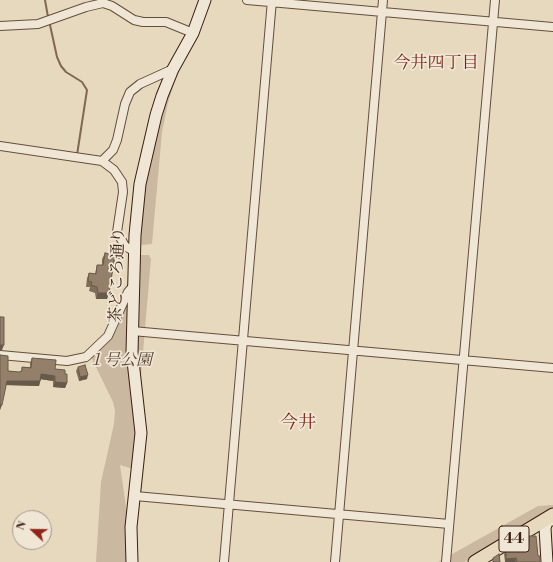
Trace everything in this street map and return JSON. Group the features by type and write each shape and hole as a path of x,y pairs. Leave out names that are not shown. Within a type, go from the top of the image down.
{"main road":[{"name":"44","path":"475,562 551,518"}],"street":[{"name":"茶どころ通り","path":"132,562 131,526 141,428 132,363 133,286 136,226 142,172 156,115 173,69 193,33 205,0"},
{"path":"248,0 553,27"},
{"path":"335,562 383,0"},
{"path":"446,562 495,0"},
{"path":"224,562 272,1"},
{"path":"0,26 38,24 86,6 103,3 112,6 134,20 143,22 166,22 193,33"},
{"path":"102,161 113,150 117,140 125,104 130,92 140,84 173,69"},
{"path":"0,146 102,161 114,170 122,182 123,192 117,232 125,246 135,252"},
{"path":"0,355 67,361 86,357 108,336 128,292 133,286"},
{"path":"132,331 242,342 553,368"},
{"path":"135,496 449,524"},
{"path":"547,562 545,528 551,518"}],"green space":[{"path":"174,76 175,80 168,103 162,132 152,244 140,245 137,237 156,121"},
{"name":"１号公園","path":"140,255 149,255 151,259 133,469 120,465 127,513 129,512 127,562 96,562 101,482 114,424 115,411 113,402 92,359 93,355 117,329 135,280 137,257"},
{"path":"553,505 553,509 464,562 438,562 538,506"}],"building":[{"path":"112,247 123,249 121,255 111,254"},
{"path":"105,253 115,255 109,293 98,293 97,287 91,285 92,282 88,281 89,273 96,274 97,265 103,265"},
{"path":"0,317 4,317 4,345 0,345"},
{"path":"0,355 8,356 8,371 19,372 22,371 22,367 31,368 32,358 56,360 55,369 65,370 65,374 67,374 67,383 55,382 55,376 41,374 40,381 7,381 2,405 0,405"},
{"path":"85,365 88,375 80,377 78,367"},
{"path":"529,536 536,536 540,562 517,562 516,558 506,559 506,550 516,548 517,543 529,542"},
{"path":"499,554 500,562 493,562 493,558"}],"waterway":[{"path":"45,0 48,17"},
{"path":"50,25 57,57 61,66 66,72 82,82 87,90 77,155"}],"district":[{"name":"今井四丁目","path":"436,64"},
{"name":"今井","path":"298,424"}]}
